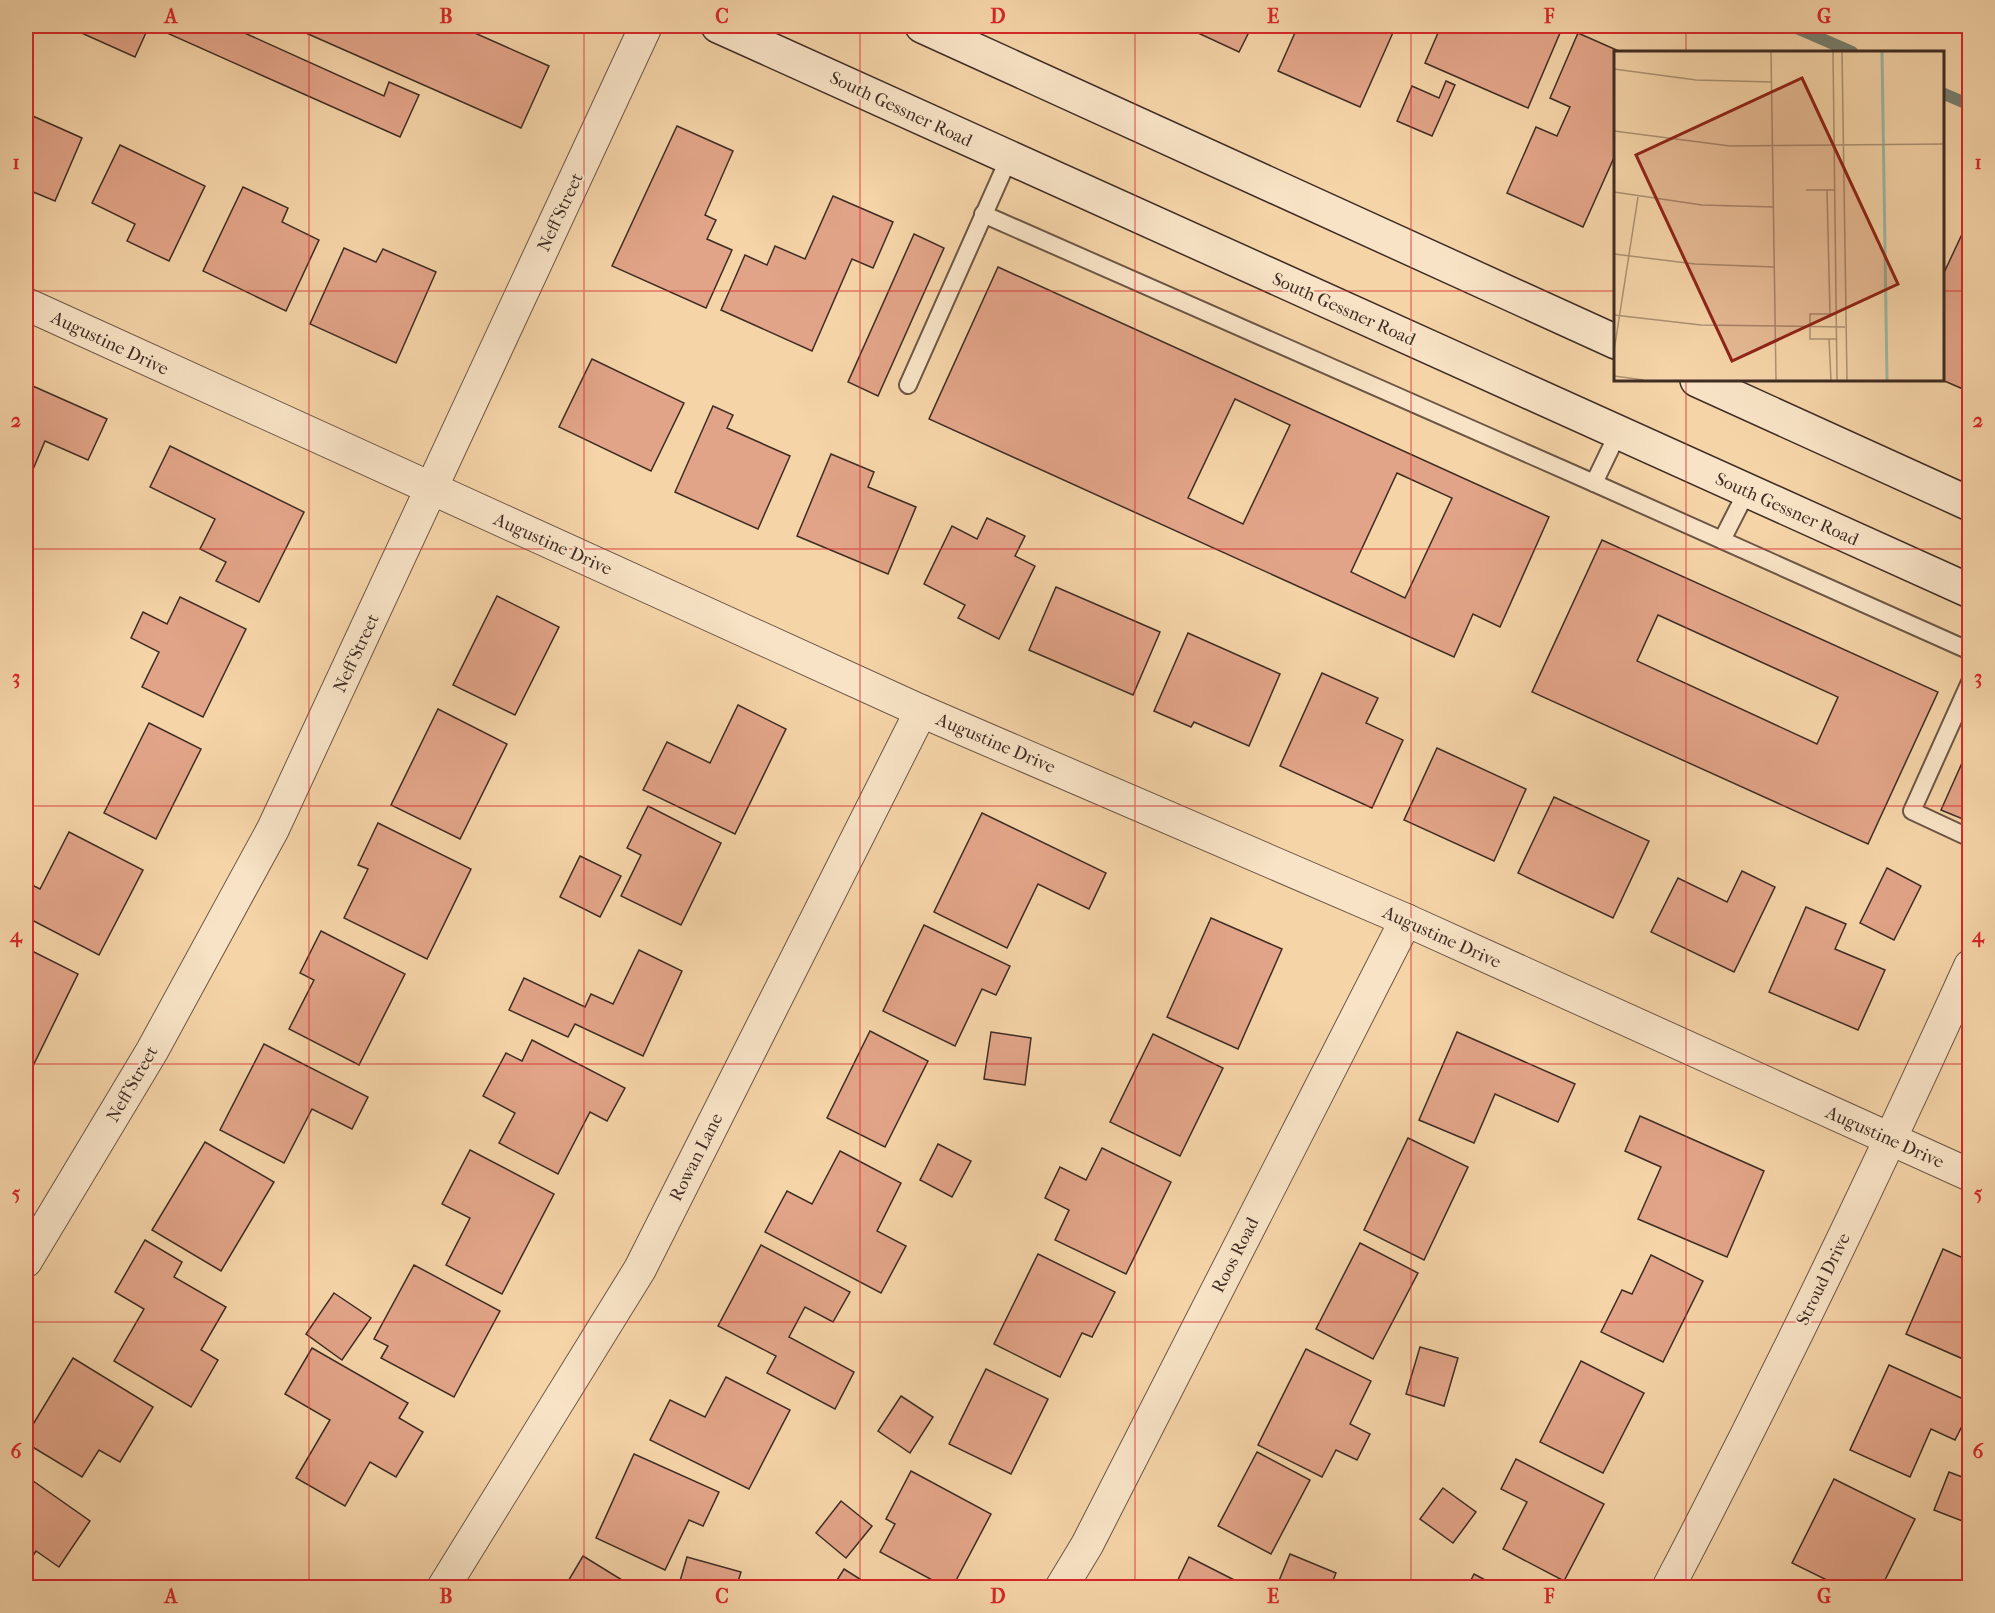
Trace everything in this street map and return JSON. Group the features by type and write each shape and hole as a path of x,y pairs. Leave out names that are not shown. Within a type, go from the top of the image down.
{"main road":[{"name":"South Gessner Road","path":"718,26 1970,591"},
{"path":"922,26 1614,341"},
{"path":"1699,381 1970,504"}],"street":[{"name":"Neff Street","path":"26,1261 152,1051 273,829 433,490 646,26"},
{"name":"Augustine Drive","path":"26,304 921,711 1406,920 1970,1175"},
{"name":"Rowan Lane","path":"443,1587 640,1269 921,711"},
{"name":"Roos Road","path":"1061,1587 1087,1545 1406,920"},
{"name":"Stroud Drive","path":"1668,1587 1747,1436 1891,1140 1970,966"}],"lane":[{"path":"908,385 1009,158"},
{"path":"983,214 1970,651"},
{"path":"1594,483 1619,431"},
{"path":"1722,540 1747,491"},
{"path":"1970,682 1912,811 1970,838"}],"building":[{"path":"66,26 149,26 135,57"},
{"path":"160,26 229,26 384,96 389,82 419,95 400,137 158,29"},
{"path":"290,26 459,26 549,66 521,128"},
{"path":"1183,26 1252,26 1239,52"},
{"path":"1298,26 1390,26 1395,28 1360,107 1278,71"},
{"path":"1441,26 1563,26 1528,108 1425,63"},
{"path":"1578,33 1619,51 1614,51 1614,157 1583,227 1507,193 1536,127 1557,136 1570,107 1550,98"},
{"path":"1446,81 1455,85 1432,136 1397,121 1412,86 1439,98"},
{"path":"26,113 82,138 55,201 26,189"},
{"path":"677,126 733,151 705,215 716,220 707,239 732,250 706,308 612,266"},
{"path":"120,145 205,186 169,261 127,241 135,224 92,203"},
{"path":"243,187 288,208 282,222 319,240 286,311 203,271"},
{"path":"833,196 893,222 873,268 852,259 812,351 721,310 745,255 767,265 775,246 805,259"},
{"path":"1970,217 1970,392 1944,381 1944,273"},
{"path":"914,234 944,248 878,396 848,382"},
{"path":"344,248 376,262 383,249 436,272 396,363 310,324"},
{"path":"998,267 1549,517 1500,627 1473,614 1454,657 929,419","holes":["1235,399 1290,425 1243,524 1188,498","1397,473 1452,498 1405,598 1351,572"]},
{"path":"592,359 684,403 651,471 559,427"},
{"path":"26,383 107,419 88,460 45,441 26,486"},
{"path":"713,406 733,415 727,428 790,456 758,529 675,492"},
{"path":"170,446 304,512 259,602 216,581 226,562 200,549 215,519 150,487"},
{"path":"831,454 874,472 868,487 916,507 888,574 797,536"},
{"path":"987,518 1025,536 1015,556 1035,566 999,639 958,618 965,605 924,584 952,526 977,539"},
{"path":"1602,540 1938,692 1868,844 1532,692","holes":["1658,615 1838,697 1817,744 1637,661"]},
{"path":"1056,587 1160,632 1133,695 1029,650"},
{"path":"497,596 559,627 515,715 453,685"},
{"path":"180,597 246,629 203,717 142,687 159,652 131,638 143,612 167,624"},
{"path":"1188,633 1280,674 1249,746 1194,722 1191,727 1154,711"},
{"path":"1322,673 1378,698 1366,723 1403,740 1372,808 1280,766"},
{"path":"738,705 786,729 735,834 643,790 667,742 710,763"},
{"path":"438,709 507,744 460,839 391,805"},
{"path":"149,723 201,749 156,839 104,813"},
{"path":"1970,745 1970,822 1941,810"},
{"path":"1437,748 1526,789 1494,861 1404,820"},
{"path":"1554,797 1649,841 1613,918 1518,873"},
{"path":"648,806 721,843 681,925 621,896 641,855 627,848"},
{"path":"982,813 1106,873 1089,909 1038,884 1007,948 934,912"},
{"path":"378,823 471,869 427,959 344,918 368,869 358,865"},
{"path":"69,832 143,870 99,955 26,917 26,882 40,889"},
{"path":"580,856 621,876 600,917 560,897"},
{"path":"1887,868 1921,886 1894,940 1860,923"},
{"path":"1742,871 1775,887 1734,972 1651,932 1678,878 1727,902"},
{"path":"1806,907 1846,924 1835,949 1885,970 1858,1030 1769,992"},
{"path":"1211,918 1282,949 1238,1049 1167,1017"},
{"path":"924,925 1010,966 996,995 982,989 955,1046 883,1011"},
{"path":"321,931 405,974 359,1065 289,1029 314,980 300,973"},
{"path":"26,948 78,974 32,1068 26,1065"},
{"path":"639,950 682,971 643,1056 575,1024 568,1037 509,1010 524,978 585,1007 591,994 613,1004"},
{"path":"870,1031 928,1061 885,1147 827,1118"},
{"path":"991,1032 1031,1038 1025,1085 984,1079"},
{"path":"1457,1032 1575,1084 1558,1122 1495,1094 1474,1143 1419,1120"},
{"path":"1153,1034 1223,1068 1180,1156 1110,1122"},
{"path":"532,1040 625,1088 607,1121 590,1112 558,1174 499,1143 515,1113 483,1096 506,1053 522,1061"},
{"path":"264,1044 368,1097 352,1129 312,1109 284,1163 220,1130"},
{"path":"1640,1116 1764,1171 1727,1257 1638,1219 1661,1167 1625,1151"},
{"path":"1408,1138 1468,1167 1424,1260 1364,1230"},
{"path":"205,1142 274,1182 221,1271 152,1230"},
{"path":"938,1144 971,1161 952,1197 920,1180"},
{"path":"1102,1148 1171,1182 1126,1274 1055,1240 1069,1210 1045,1198 1060,1167 1086,1180"},
{"path":"470,1150 554,1194 502,1294 446,1265 470,1218 442,1204"},
{"path":"840,1151 901,1183 877,1231 906,1246 881,1293 765,1232 787,1191 812,1204"},
{"path":"145,1240 182,1262 174,1277 226,1307 201,1350 218,1360 191,1407 114,1361 144,1309 115,1292"},
{"path":"1360,1243 1418,1273 1373,1359 1316,1329"},
{"path":"761,1245 850,1292 833,1322 805,1307 789,1337 854,1372 835,1409 767,1373 776,1356 718,1326"},
{"path":"1943,1249 1970,1261 1970,1362 1906,1334"},
{"path":"1038,1254 1115,1292 1092,1337 1082,1333 1060,1377 994,1344"},
{"path":"1651,1255 1703,1281 1663,1362 1601,1332 1622,1290 1632,1294"},
{"path":"414,1265 500,1311 454,1397 381,1358 388,1346 374,1339"},
{"path":"334,1293 371,1318 342,1360 306,1334"},
{"path":"1420,1347 1458,1358 1444,1406 1406,1394"},
{"path":"312,1348 408,1403 399,1418 423,1432 396,1477 370,1462 345,1506 296,1478 330,1420 285,1394"},
{"path":"1306,1349 1371,1381 1350,1424 1370,1434 1357,1460 1336,1450 1322,1477 1258,1445"},
{"path":"73,1358 153,1407 120,1462 99,1450 82,1477 26,1443 26,1436"},
{"path":"1581,1361 1644,1393 1603,1473 1540,1442"},
{"path":"1889,1365 1970,1402 1970,1410 1955,1440 1931,1429 1910,1477 1850,1450"},
{"path":"986,1369 1048,1399 1011,1474 949,1444"},
{"path":"726,1377 790,1410 749,1489 650,1440 670,1400 705,1417"},
{"path":"901,1396 933,1417 910,1453 878,1431"},
{"path":"1257,1452 1310,1480 1271,1554 1218,1526"},
{"path":"634,1454 719,1492 703,1526 689,1520 665,1570 596,1538"},
{"path":"1516,1459 1604,1504 1564,1581 1503,1549 1527,1502 1501,1489"},
{"path":"911,1471 991,1514 952,1588 947,1588 880,1552 895,1524 886,1519"},
{"path":"1949,1472 1970,1480 1970,1524 1934,1510"},
{"path":"26,1476 90,1521 59,1567 36,1551 26,1567"},
{"path":"1834,1479 1915,1519 1881,1588 1843,1588 1792,1563"},
{"path":"1443,1488 1476,1512 1453,1543 1420,1519"},
{"path":"841,1501 872,1526 846,1558 816,1533"},
{"path":"1290,1554 1336,1573 1330,1588 1276,1588"},
{"path":"583,1556 635,1588 564,1588"},
{"path":"687,1557 741,1572 736,1588 678,1588"},
{"path":"1189,1557 1250,1588 1174,1588"},
{"path":"844,1569 874,1588 832,1588"},
{"path":"1474,1574 1500,1588 1467,1588"}],"waterway":[{"path":"1792,26 1850,51"},
{"path":"1944,94 1970,105"}]}
